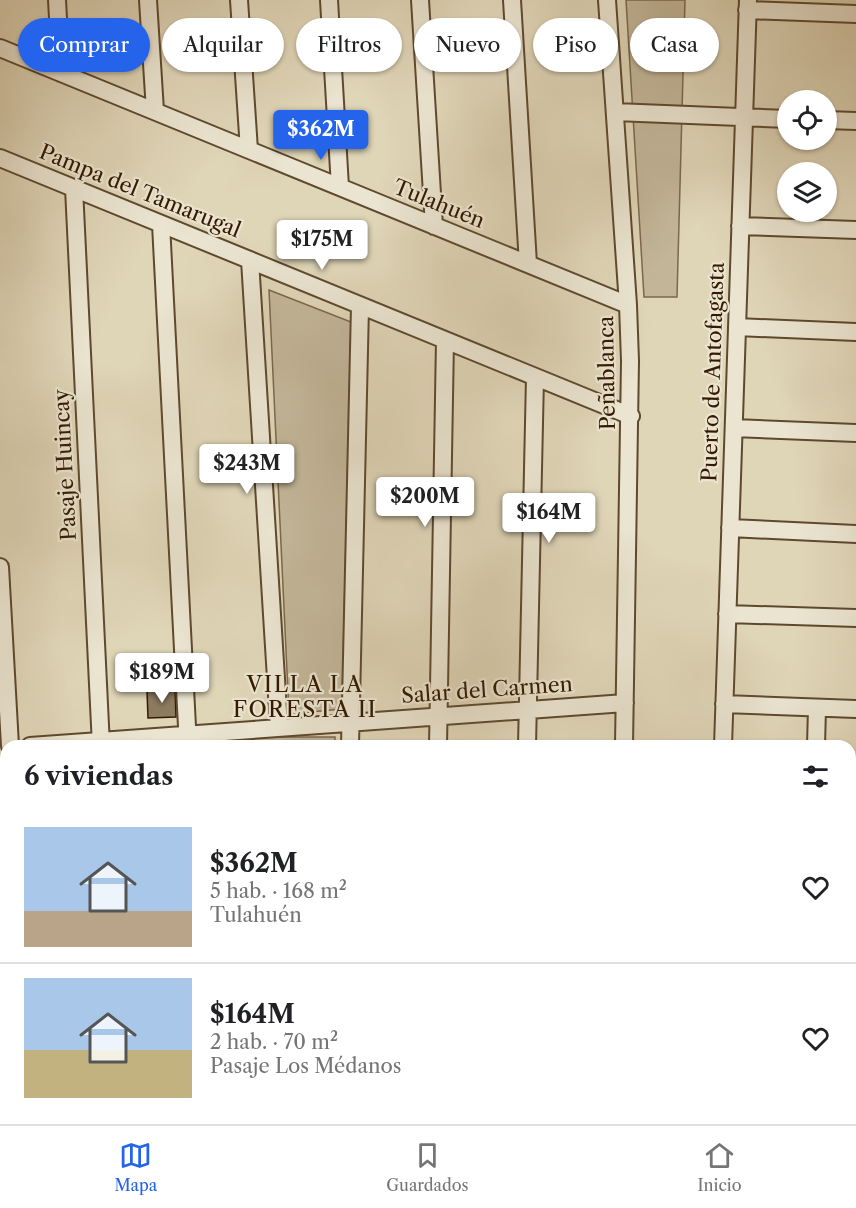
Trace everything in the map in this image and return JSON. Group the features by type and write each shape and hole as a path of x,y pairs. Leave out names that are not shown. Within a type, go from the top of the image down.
{"street":[{"path":"57,0 61,73"},
{"path":"148,0 155,111"},
{"path":"239,0 249,150"},
{"path":"329,0 340,187"},
{"path":"420,0 434,226"},
{"path":"512,0 528,264"},
{"name":"Peñablanca","path":"607,0 628,305 631,416 624,740"},
{"path":"747,5 856,14"},
{"name":"Puerto de Antofagasta","path":"723,740 747,5"},
{"name":"Tulahuén","path":"0,48 628,305"},
{"path":"615,112 777,118"},
{"path":"837,120 856,121"},
{"name":"Pampa del Tamarugal","path":"0,158 631,416"},
{"name":"Pasaje Huincay","path":"74,188 101,740"},
{"path":"161,224 188,739"},
{"path":"740,226 856,230"},
{"path":"250,260 279,727"},
{"path":"350,740 360,306"},
{"path":"737,327 856,332"},
{"path":"438,740 445,340"},
{"path":"527,740 535,377"},
{"path":"734,428 856,433"},
{"path":"730,528 856,534"},
{"path":"0,567 10,740"},
{"path":"727,614 856,618"},
{"name":"Salar del Carmen","path":"159,740 188,739 279,727 625,703"},
{"path":"724,705 856,709"},
{"path":"816,740 817,708"}],"shaded area":[{"path":"626,0 685,0 685,18 630,18 630,66"},
{"path":"630,72 683,72 677,297 644,297"},
{"path":"269,290 351,322 342,709 289,714"},
{"path":"235,737 335,737 335,740 235,740"}],"building":[{"path":"175,690 176,717 148,718 147,691"}],"district":[{"name":"VILLA LA FORESTA II","path":"305,696"}]}
